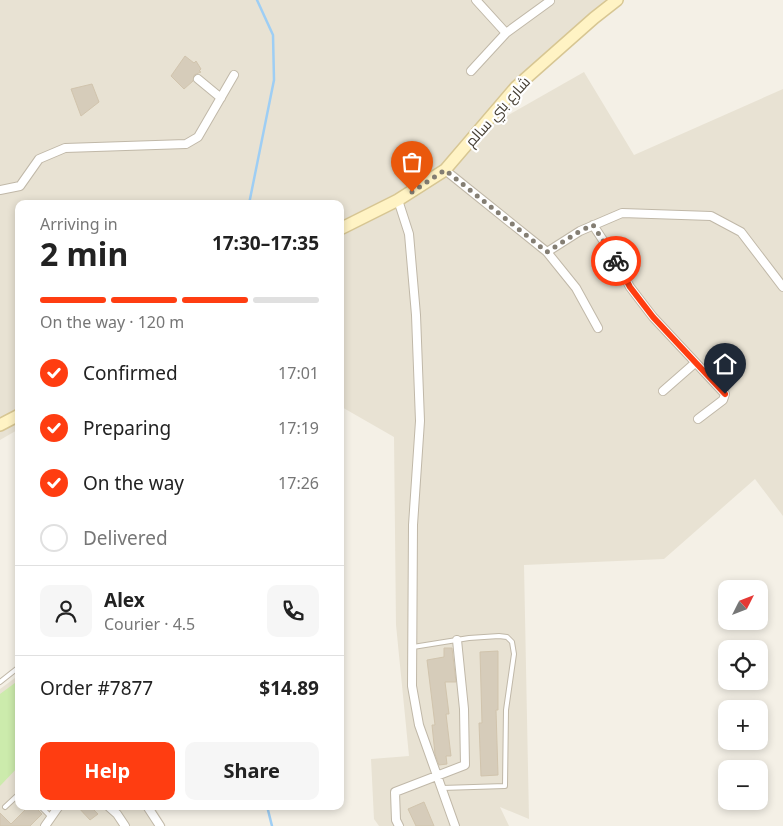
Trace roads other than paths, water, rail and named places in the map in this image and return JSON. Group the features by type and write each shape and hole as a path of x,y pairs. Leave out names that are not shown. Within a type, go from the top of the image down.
{"street":[{"path":"476,0 506,33"},
{"name":"شارع بني سالم","path":"344,227 398,200 445,170 516,87 617,0"},
{"path":"471,70 506,33 550,1"},
{"path":"0,190 20,186 40,159 65,148 186,144 198,137 234,75"},
{"path":"198,79 220,98"},
{"path":"445,170 547,252 576,288 598,328"},
{"path":"398,200 409,234 416,315 420,421 413,525 412,686 419,725 455,826"},
{"path":"547,252 580,231 622,214 711,216 741,232 783,287"},
{"path":"593,225 614,257 630,287 647,309 694,363 722,388 725,394 723,400 698,418"},
{"path":"663,391 694,363"},
{"path":"0,425 15,417"},
{"path":"399,826 396,820 395,792 465,766 464,709 457,640"},
{"path":"45,826 56,810"},
{"path":"112,810 125,826"},
{"path":"150,810 160,826"}],"lane":[{"path":"413,647 499,636 507,637 512,642 514,654 506,710 505,786 442,788"},
{"path":"0,682 15,670"},
{"path":"5,807 15,798"},
{"path":"44,810 51,817"}],"waterway":[{"path":"250,200 274,80 273,35 257,0"},
{"path":"268,810 272,826"}]}
